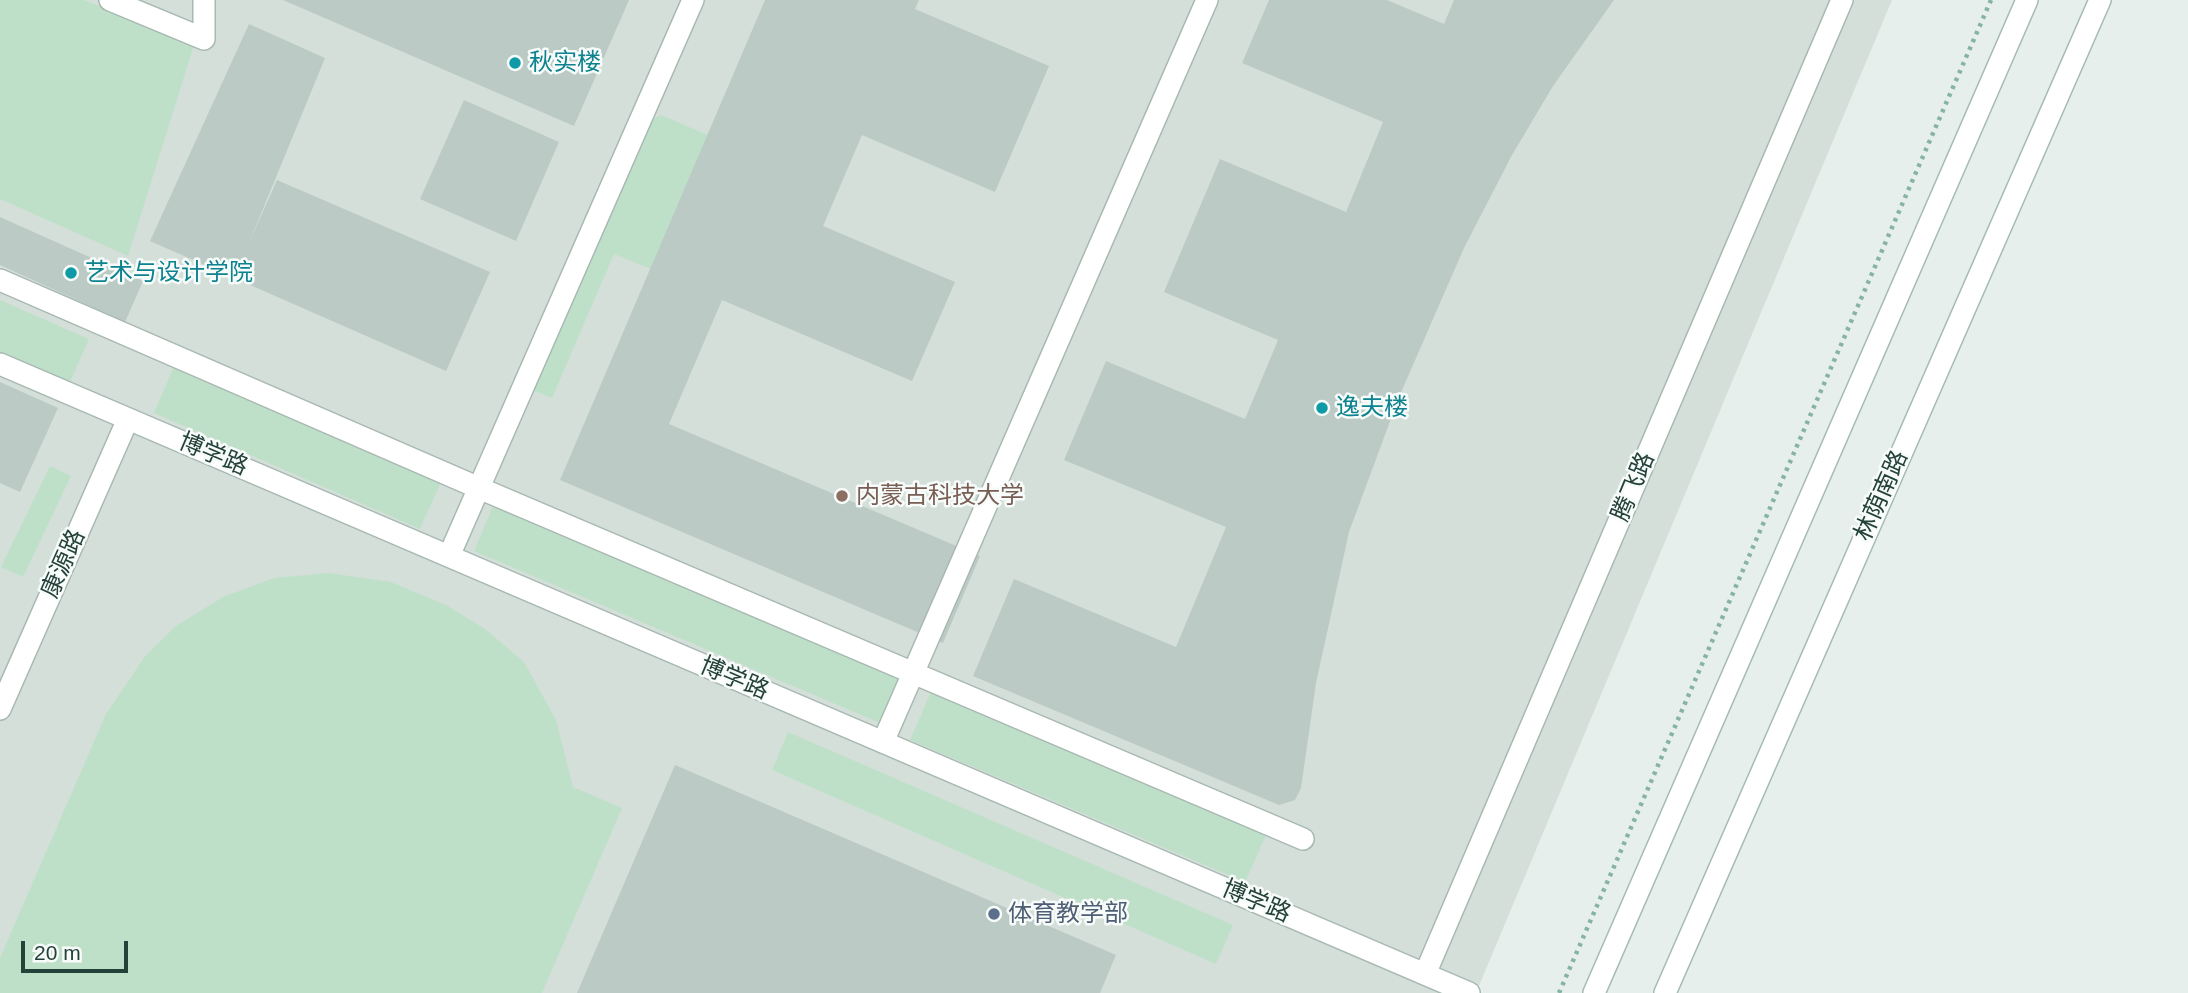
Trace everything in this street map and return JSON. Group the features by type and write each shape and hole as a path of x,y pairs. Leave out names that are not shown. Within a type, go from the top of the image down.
{"street":[{"path":"110,0 204,39 204,0"},
{"path":"449,556 693,0"},
{"path":"883,742 1207,0"},
{"name":"腾飞路","path":"1426,974 1842,0"},
{"path":"1594,993 2027,0"},
{"name":"林荫南路","path":"1665,993 2100,0"},
{"path":"0,280 479,488 1303,839"},
{"name":"博学路","path":"0,364 1469,993"},
{"name":"康源路","path":"0,709 128,419"}],"path":[{"path":"1559,993 1991,0"}],"shaded area":[{"name":"内蒙古科技大学","path":"0,0 1892,0 1476,993 0,993"}],"green space":[{"path":"0,0 84,0 194,45 128,256 0,199"},
{"path":"661,115 708,135 651,269 614,254 552,398 527,388 637,127"},
{"path":"0,300 89,339 70,382 0,351"},
{"path":"174,366 441,482 420,529 154,413"},
{"path":"50,466 71,476 23,577 1,567"},
{"path":"493,506 899,679 880,723 474,551"},
{"path":"328,573 391,582 448,606 485,629 524,662 556,720 573,787 622,808 542,993 0,993 0,958 106,714 146,655 176,626 223,597 274,578"},
{"path":"931,692 1266,835 1245,882 910,740"},
{"path":"788,732 1233,925 1216,964 772,770"}],"building":[{"name":"秋实楼","path":"283,0 629,0 574,126"},
{"path":"765,0 919,0 915,9 1049,66 995,192 862,135 823,226 955,282 912,381 722,300 669,424 980,556 943,643 560,480"},
{"name":"逸夫楼","path":"1269,0 1387,0 1444,24 1454,0 1614,0 1553,86 1512,155 1464,248 1399,397 1349,532 1316,683 1301,788 1295,800 1279,805 973,676 1014,579 1176,647 1226,527 1064,460 1106,361 1245,419 1278,340 1164,292 1220,159 1346,212 1383,122 1242,63"},
{"path":"249,24 325,58 249,243 277,180 490,272 446,371 150,241"},
{"path":"464,100 559,142 516,241 420,199"},
{"name":"艺术与设计学院","path":"0,217 143,281 125,322 0,265"},
{"path":"0,382 58,408 20,492 0,483"},
{"path":"675,765 1116,955 1100,993 577,993"}],"place":[{"name":"秋实楼","path":"515,63"},
{"name":"艺术与设计学院","path":"71,273"},
{"name":"逸夫楼","path":"1322,408"},
{"name":"内蒙古科技大学","path":"842,496"},
{"name":"体育教学部","path":"994,914"}]}
